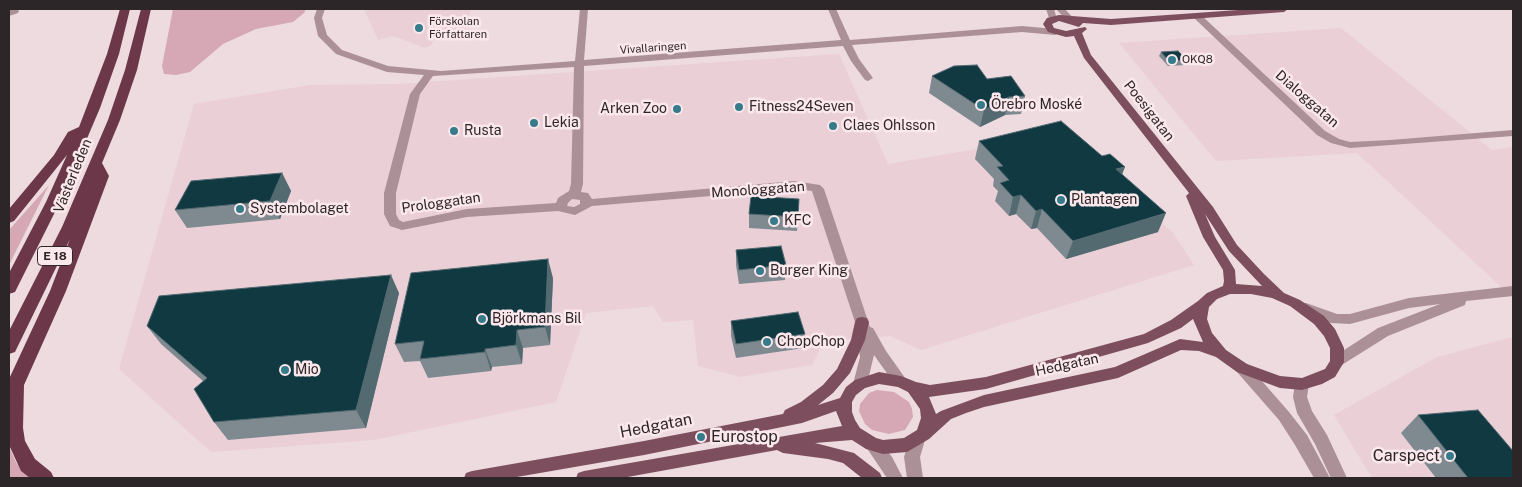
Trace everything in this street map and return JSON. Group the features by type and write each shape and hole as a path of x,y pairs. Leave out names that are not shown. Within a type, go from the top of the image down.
{"highway":[{"name":"Västerleden","path":"9,288 54,202 85,129 111,62 125,9"},
{"name":"Västerleden","path":"9,347 69,227 114,120 131,70 146,9"},
{"name":"E 18","path":"9,218 59,158 74,134 85,129"},
{"name":"E 18","path":"44,478 28,465 16,441 12,391 58,291 102,176 95,162"}],"main road":[{"path":"1050,21 1111,22 1284,9"},
{"name":"Poesigatan","path":"1071,20 1079,24 1079,31 1087,56"},
{"name":"Poesigatan","path":"1050,21 1048,27 1087,56 1209,210 1232,248 1259,277 1290,300"},
{"path":"1058,33 1104,26 1111,22"},
{"name":"Poesigatan","path":"1187,184 1209,237 1228,270 1231,281 1228,289"},
{"path":"1228,289 1252,289 1290,300 1319,320 1330,333 1337,348 1337,362 1330,373 1317,380 1302,384 1280,382 1242,368 1221,354 1206,335 1200,319 1203,305 1212,296 1228,289"},
{"name":"Hedgatan","path":"907,385 930,391 951,390 986,382 1148,338 1176,324 1203,305"},
{"path":"770,422 806,406 828,389 843,373 858,340 862,322"},
{"name":"Hedgatan","path":"920,437 946,415 961,409 984,401 1118,372 1180,344 1200,346 1221,354"},
{"path":"879,378 907,385 922,398 928,409 929,418 920,437 907,445 896,448 872,444 855,434 844,412 845,402 850,391 860,384 879,378"},
{"name":"Hedgatan","path":"472,478 644,448 802,417 845,402"},
{"path":"584,478 838,433 855,434"},
{"path":"771,444 828,452 848,458 874,478"}],"street":[{"name":"Vivallaringen","path":"321,9 318,18 323,36 339,52 387,69 430,74 848,44 1022,29 1050,21"},
{"path":"574,195 577,184 578,76 584,9"},
{"path":"832,9 854,59 868,78"},
{"path":"1050,9 1050,21"},
{"path":"1060,9 1071,20"},
{"name":"Dialoggatan","path":"1197,16 1321,133 1335,141 1350,145 1390,144 1513,133"},
{"name":"Vivallaringen","path":"1022,29 1058,33"},
{"name":"Prologgatan","path":"430,74 415,94 390,193 390,214 394,222 402,226 432,218 467,213 561,207"},
{"name":"Monologgatan","path":"587,203 794,184 816,188 820,192 862,322 867,357 860,384"},
{"path":"574,195 584,196 587,203 583,208 575,211 567,211 560,204 564,199 574,195"},
{"path":"1290,300 1318,313 1336,319 1350,320 1409,303 1513,291"},
{"path":"1337,362 1383,332 1477,296"},
{"name":"Monologgatan","path":"862,322 881,355 907,385"},
{"path":"1242,368 1284,416 1322,478"},
{"path":"1302,384 1300,397 1305,412 1339,478"},
{"path":"914,478 912,457 920,437"},
{"path":"872,444 886,462 895,478"}],"shaded area":[{"path":"173,9 306,9 293,22 256,29 223,44 190,72 176,75 164,74 162,66"},
{"name":"Förskolan Författaren","path":"364,9 471,9 464,34 434,37 432,45 425,48 393,36 378,40"},
{"path":"1341,28 1492,150 1513,147 1513,298 1357,153 1216,161 1119,43"},
{"path":"839,54 888,164 1064,134 1173,233 1194,265 921,350 890,336 824,341 812,365 740,377 698,366 693,320 663,322 653,306 586,313 556,402 374,440 211,452 119,369 194,104 310,85 398,84"},
{"path":"49,185 9,265 9,230"},
{"path":"1513,337 1513,478 1372,478 1334,415 1437,357"},
{"path":"877,390 894,392 909,402 913,417 905,430 889,434 872,430 865,424 859,411 860,404 869,393"},
{"path":"9,447 17,464 31,478 9,478"}],"building":[{"path":"1178,51 1187,60 1169,61 1161,52"},
{"path":"977,65 987,79 1011,76 1025,96 1009,97 984,110 932,76 954,66"},
{"name":"Plantagen","path":"1061,121 1102,156 1110,154 1125,167 1116,169 1166,213 1073,241 1042,209 1036,211 1021,195 1013,197 1000,183 1009,180 997,167 1003,166 979,141"},
{"path":"282,173 270,201 175,210 191,181"},
{"path":"751,196 799,199 798,217 749,214"},
{"path":"781,246 786,265 739,270 736,250"},
{"name":"Björkmans Bil","path":"548,259 545,327 517,330 516,345 485,349 485,352 420,359 424,341 395,344 411,273"},
{"name":"Mio","path":"391,275 356,410 214,422 194,389 207,378 147,326 159,296"},
{"path":"798,312 805,334 736,344 731,321"},
{"path":"1478,410 1513,451 1513,478 1468,478 1418,415"}],"place":[{"name":"Förskolan Författaren","path":"419,28"},
{"name":"OKQ8","path":"1172,60"},
{"name":"Örebro Moské","path":"981,105"},
{"name":"Fitness24Seven","path":"739,107"},
{"name":"Arken Zoo","path":"677,109"},
{"name":"Lekia","path":"534,123"},
{"name":"Claes Ohlsson","path":"833,126"},
{"name":"Rusta","path":"454,131"},
{"name":"Plantagen","path":"1061,200"},
{"name":"Systembolaget","path":"240,209"},
{"name":"KFC","path":"774,221"},
{"name":"Burger King","path":"760,271"},
{"name":"Björkmans Bil","path":"482,319"},
{"name":"ChopChop","path":"767,342"},
{"name":"Mio","path":"285,370"},
{"name":"Eurostop","path":"701,437"},
{"name":"Carspect","path":"1450,456"}]}
